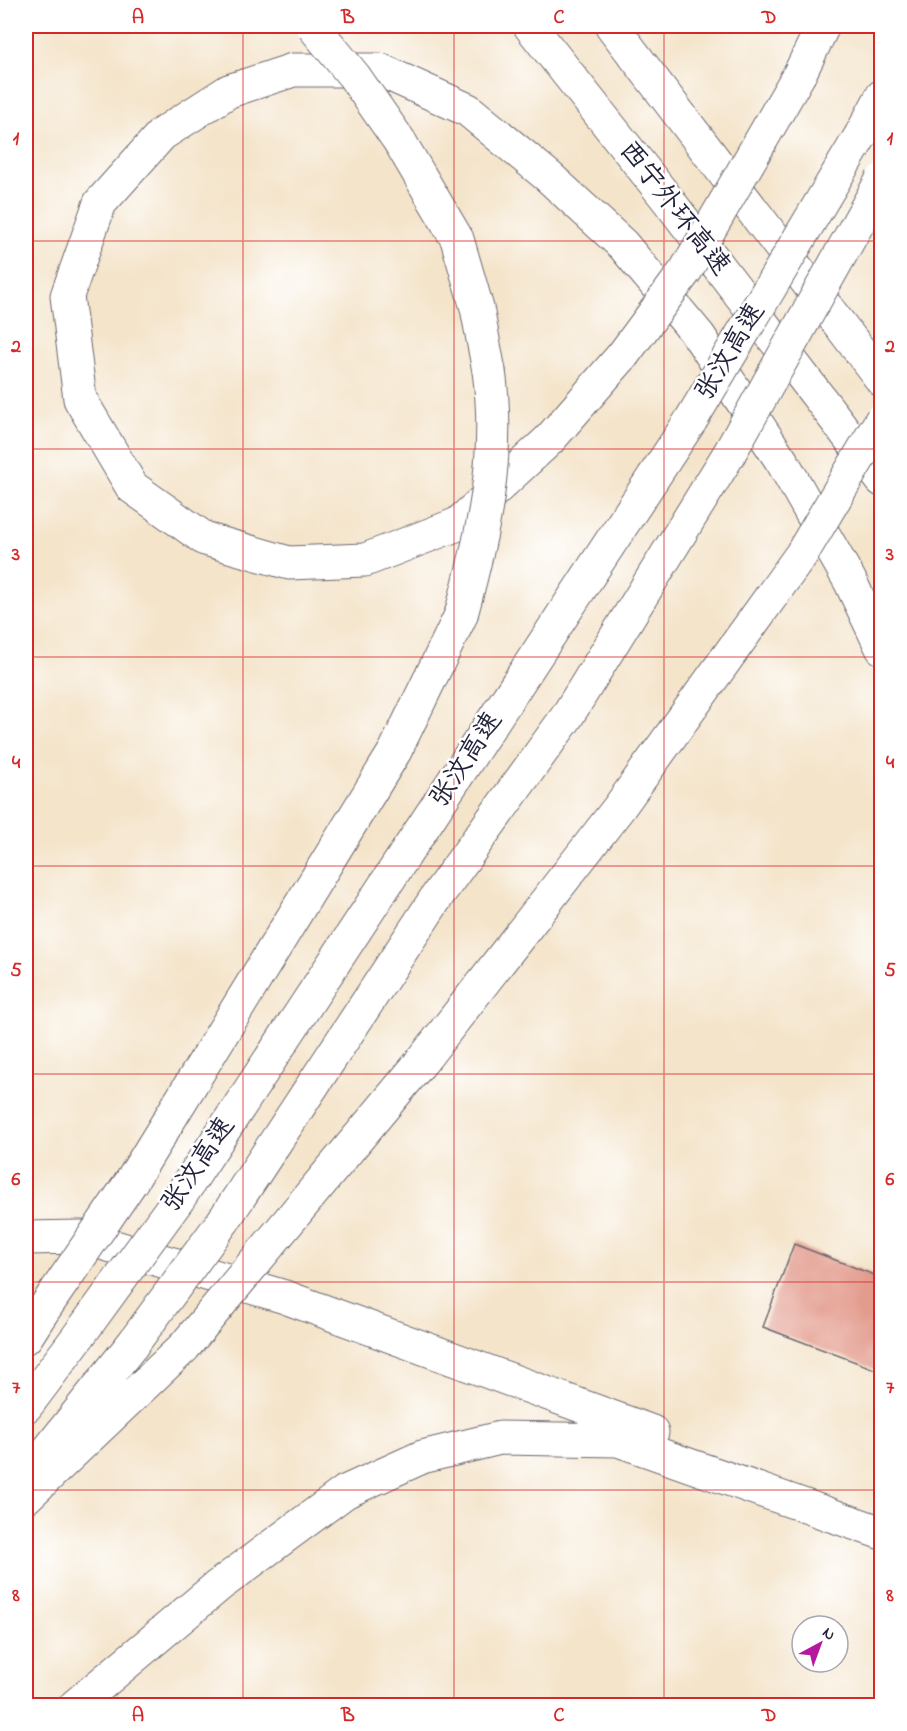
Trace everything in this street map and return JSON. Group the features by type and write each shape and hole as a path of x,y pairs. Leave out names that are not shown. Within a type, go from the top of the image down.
{"highway":[{"path":"33,1326 131,1182 395,751 461,615 489,502 495,429 489,371 477,308 457,239 400,142 354,76 313,26"},
{"name":"西宁外环高速","path":"531,26 669,200 882,480"},
{"path":"612,26 882,380"},
{"path":"823,26 800,73 686,270 624,355 549,440 458,524 365,560 289,563 205,539 132,487 80,399 67,296 100,203 162,134 229,91 293,70 380,70 468,110 549,177 623,245 699,336 783,464 850,581 882,648"},
{"name":"张汶高速","path":"26,1406 179,1198 691,420 882,96"},
{"name":"张汶高速","path":"26,1479 132,1345 224,1220 440,892 566,718 729,454 882,180"},
{"path":"26,1497 184,1347 422,1061 618,809 801,555 882,418"},
{"path":"26,1238 81,1236 285,1297 882,1516"},
{"path":"75,1706 218,1586 345,1492 422,1457 500,1438 618,1440 882,1533"}],"building":[{"path":"794,1244 882,1278 882,1372 763,1327"}]}
